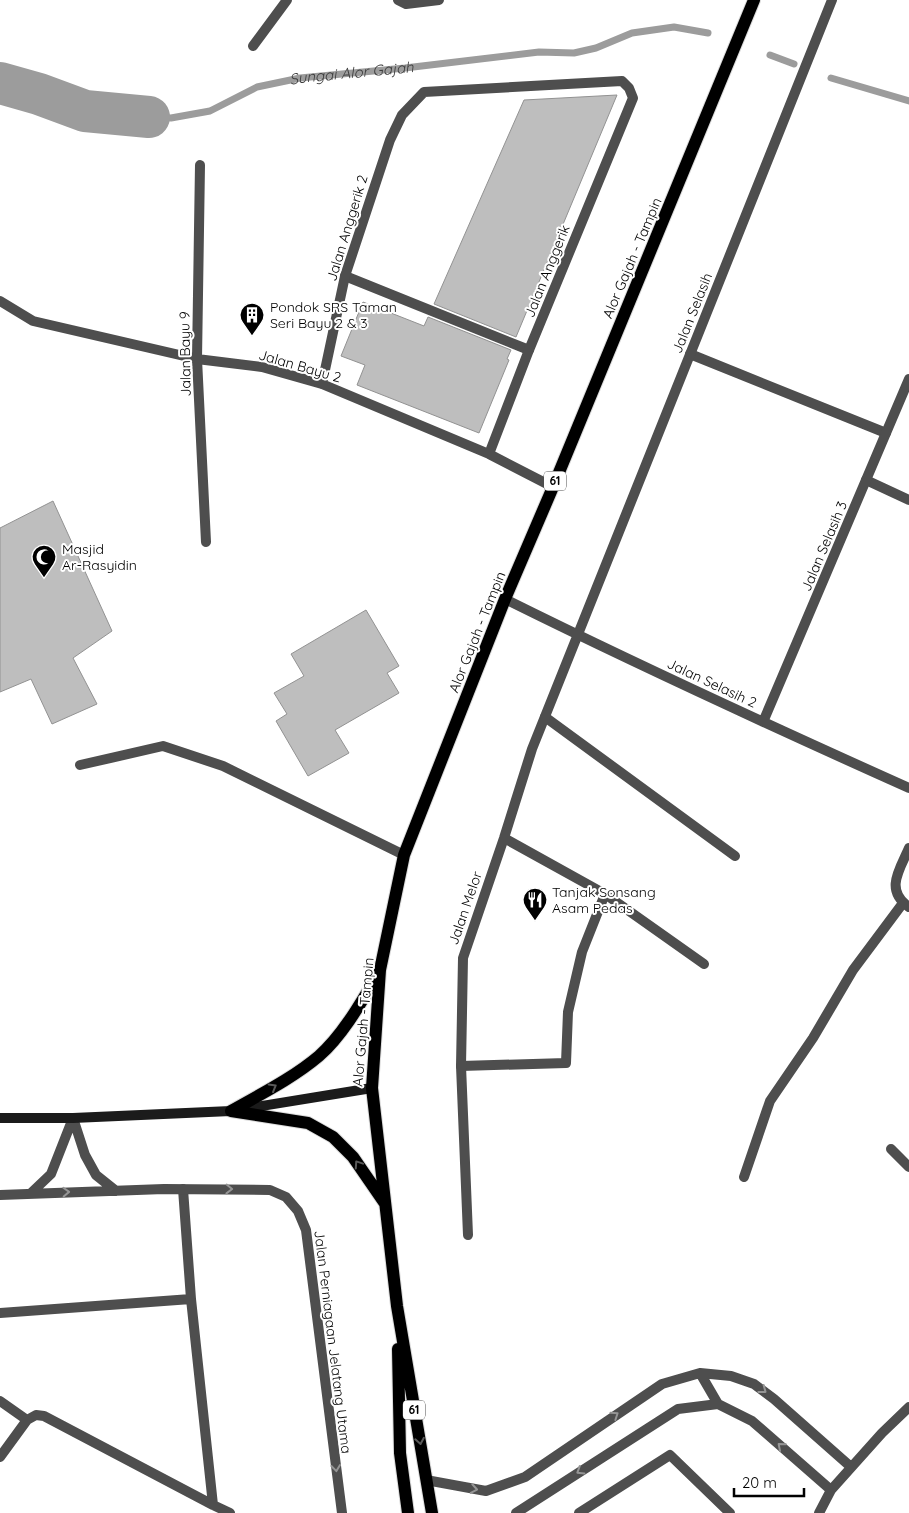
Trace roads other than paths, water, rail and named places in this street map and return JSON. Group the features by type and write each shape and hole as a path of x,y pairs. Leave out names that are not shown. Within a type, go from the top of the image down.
{"main road":[{"name":"Alor Gajah - Tampin","path":"432,1513 397,1306 372,1088 380,970 404,855 505,600 754,0"},
{"path":"231,1111 289,1078 320,1055 347,1025 380,970"},
{"path":"231,1111 308,1123 333,1137 353,1157 385,1204"},
{"name":"Alor Gajah - Tampin","path":"397,1306 400,1452 408,1513"}],"street":[{"path":"253,46 287,0"},
{"path":"398,0 406,4 439,0"},
{"name":"Jalan Selasih","path":"578,636 832,0"},
{"name":"Jalan Anggerik 2","path":"322,384 345,276 390,140 402,114 424,92 622,81 629,88 632,98"},
{"name":"Jalan Anggerik","path":"489,454 529,350 632,98"},
{"name":"Jalan Bayu 9","path":"200,165 197,359 206,542"},
{"path":"345,276 529,350"},
{"name":"Jalan Bayu 2","path":"0,301 33,321 197,359 262,367 322,384 489,454 553,487"},
{"path":"690,354 886,433"},
{"name":"Jalan Selasih 3","path":"763,722 909,380"},
{"path":"866,480 909,500"},
{"name":"Jalan Selasih 2","path":"505,600 578,636 909,788"},
{"name":"Jalan Melor","path":"468,1235 461,1066 463,958 532,749 578,636"},
{"path":"545,717 734,856"},
{"path":"80,765 163,746 223,766 404,855"},
{"path":"504,838 605,894 704,964"},
{"path":"744,1177 770,1101 812,1038 853,970 906,905 897,893 894,881 909,848"},
{"path":"461,1066 566,1063 568,1012 582,952 605,894"},
{"path":"0,1118 73,1118 231,1111 372,1088"},
{"path":"73,1118 85,1156 96,1175 116,1191"},
{"path":"30,1194 51,1174 73,1118"},
{"path":"891,1149 909,1167"},
{"path":"183,1189 191,1299 213,1506"},
{"name":"Jalan Perniagaan Jelatang Utama","path":"0,1194 183,1189 270,1190 286,1197 298,1211 306,1230 342,1513"},
{"path":"0,1313 191,1299"},
{"path":"426,1480 486,1491 525,1477 662,1384 700,1372 731,1376 754,1384 774,1399 851,1467"},
{"path":"700,1372 718,1404"},
{"path":"0,1401 27,1420"},
{"path":"516,1513 678,1409 718,1404 752,1421 831,1490"},
{"path":"819,1513 831,1490 909,1406"},
{"path":"0,1457 27,1420 36,1415 44,1416 213,1506 230,1513"},
{"path":"579,1513 670,1455 730,1513"}],"waterway":[{"name":"Sungai Alor Gajah","path":"149,117 171,118 210,111 257,87 300,78 539,52 574,53 596,48 632,33 674,27 708,33"},
{"name":"Sungai Alor Gajah","path":"770,55 794,64"},
{"name":"Sungai Alor Gajah","path":"831,78 909,101"},
{"name":"Sungai Alor Gajah","path":"0,83 39,94 85,111 149,117"}],"place":[{"name":"Pondok SRS Taman Seri Bayu 2 & 3","path":"252,336"},
{"name":"Masjid Ar-Rasyidin","path":"44,578"},
{"name":"Tanjak Sonsang Asam Pedas","path":"535,921"}]}
